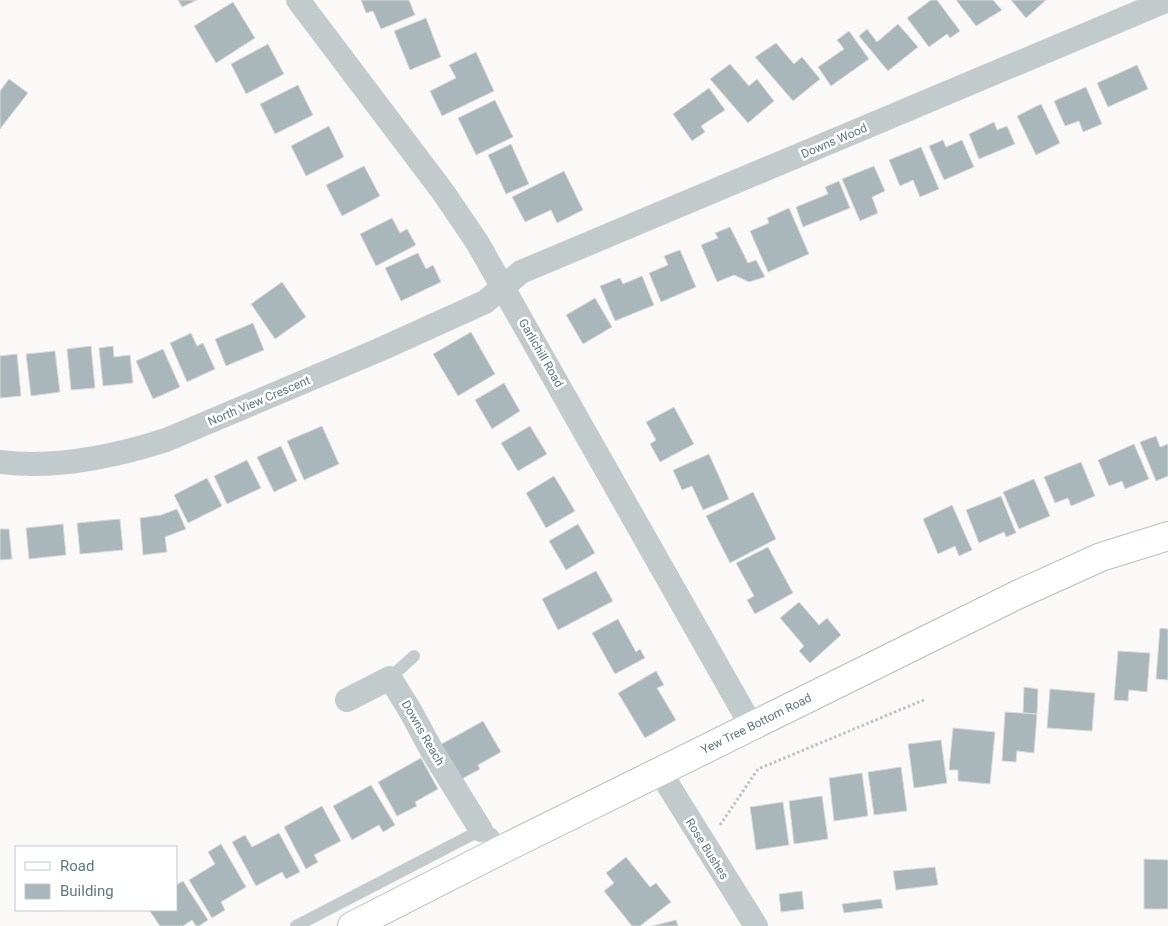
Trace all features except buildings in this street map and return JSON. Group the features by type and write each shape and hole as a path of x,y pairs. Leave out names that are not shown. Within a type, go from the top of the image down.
{"main road":[{"name":"Yew Tree Bottom Road","path":"352,926 503,849 1065,572 1101,557 1168,536"}],"street":[{"name":"Garlichill Road","path":"298,0 444,192 477,242 752,727"},
{"name":"Downs Wood","path":"503,288 521,272 1168,0"},
{"name":"North View Crescent","path":"0,462 15,464 76,462 131,451 166,440 485,302 503,288"},
{"path":"347,700 390,678"},
{"name":"Downs Reach","path":"390,678 432,752 481,830"},
{"name":"Rose Bushes","path":"660,772 756,926"}],"lane":[{"path":"390,678 414,656"},
{"path":"296,926 481,830 492,834 503,849"}],"path":[{"path":"705,846 758,769 926,698"}]}
